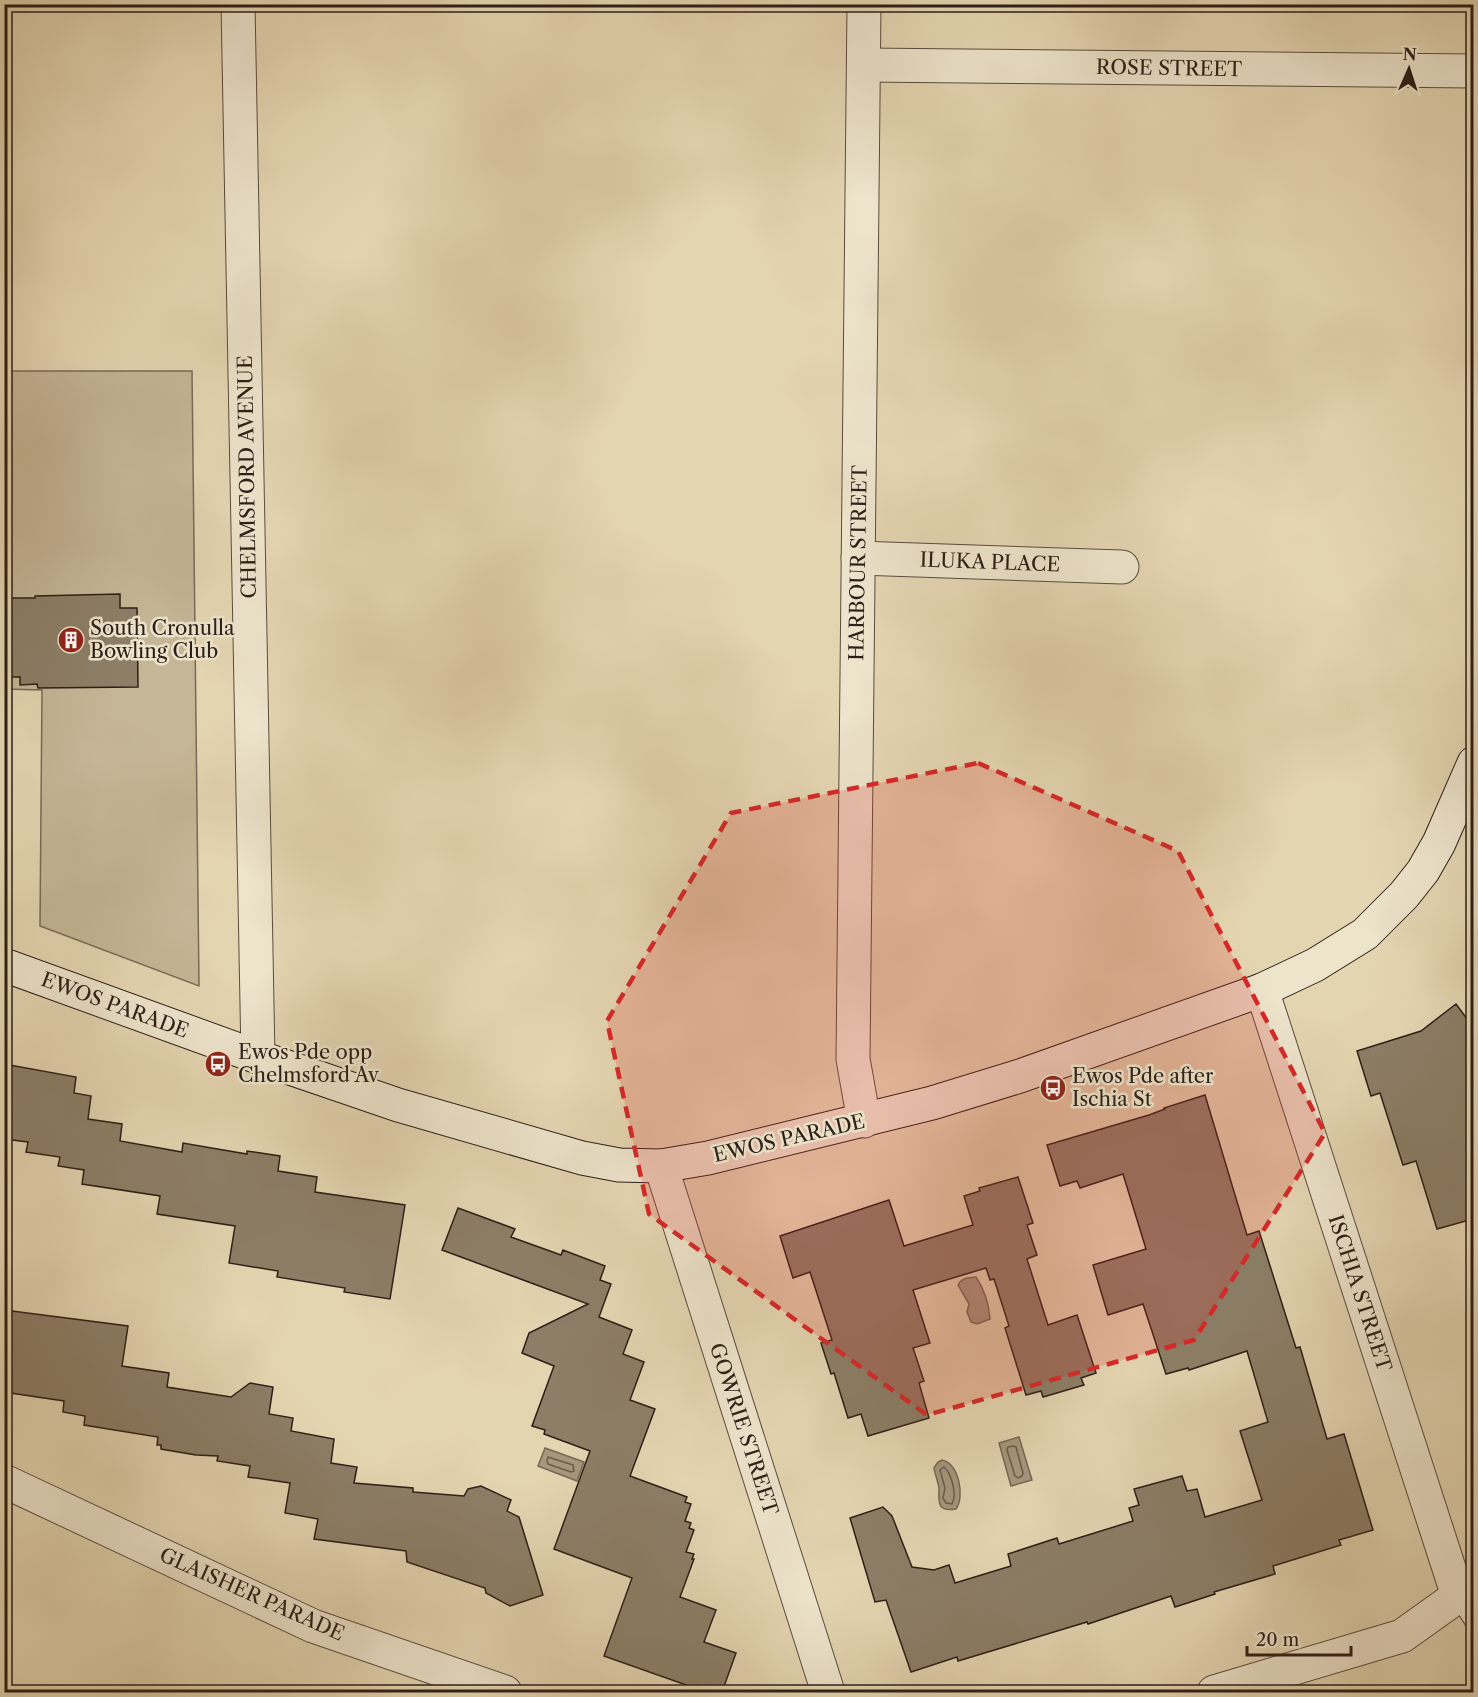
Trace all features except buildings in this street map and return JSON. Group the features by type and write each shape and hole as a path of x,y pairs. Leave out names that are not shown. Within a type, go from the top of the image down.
{"street":[{"name":"CHELMSFORD AVENUE","path":"238,4 258,1057"},
{"name":"HARBOUR STREET","path":"864,4 853,1059 864,1121"},
{"name":"ROSE STREET","path":"864,64 1473,71"},
{"name":"ILUKA PLACE","path":"858,558 1122,567"},
{"name":"EWOS PARADE","path":"4,965 398,1105 537,1146 619,1165 661,1166 708,1158 864,1121 1020,1076 1262,990 1315,964 1365,934 1404,895 1423,871 1439,843 1473,763"},
{"name":"ISCHIA STREET","path":"1262,990 1468,1599"},
{"name":"GOWRIE STREET","path":"661,1166 828,1692"},
{"name":"GLAISHER PARADE","path":"4,1480 313,1626 505,1692"},
{"path":"1214,1692 1402,1636 1468,1599"}],"highlighted area":[{"path":"978,763 1178,851 1325,1133 1194,1340 927,1415 649,1214 607,1021 731,813"}],"shaded area":[{"path":"5,371 192,371 199,986 40,926 42,690 5,689"}],"water":[{"path":"976,1277 986,1297 990,1319 977,1324 971,1322 967,1312 969,1304 958,1285 963,1280"},
{"path":"1019,1437 1032,1480 1011,1486 999,1443"},
{"path":"545,1448 584,1462 577,1481 538,1466"},
{"path":"942,1460 953,1467 959,1481 960,1497 956,1509 945,1509 940,1505 934,1468"}],"place":[{"name":"South Cronulla Bowling Club","path":"71,640"},
{"name":"Ewos Pde opp Chelmsford Av","path":"218,1064"},
{"name":"Ewos Pde after Ischia St","path":"1053,1088"}]}
